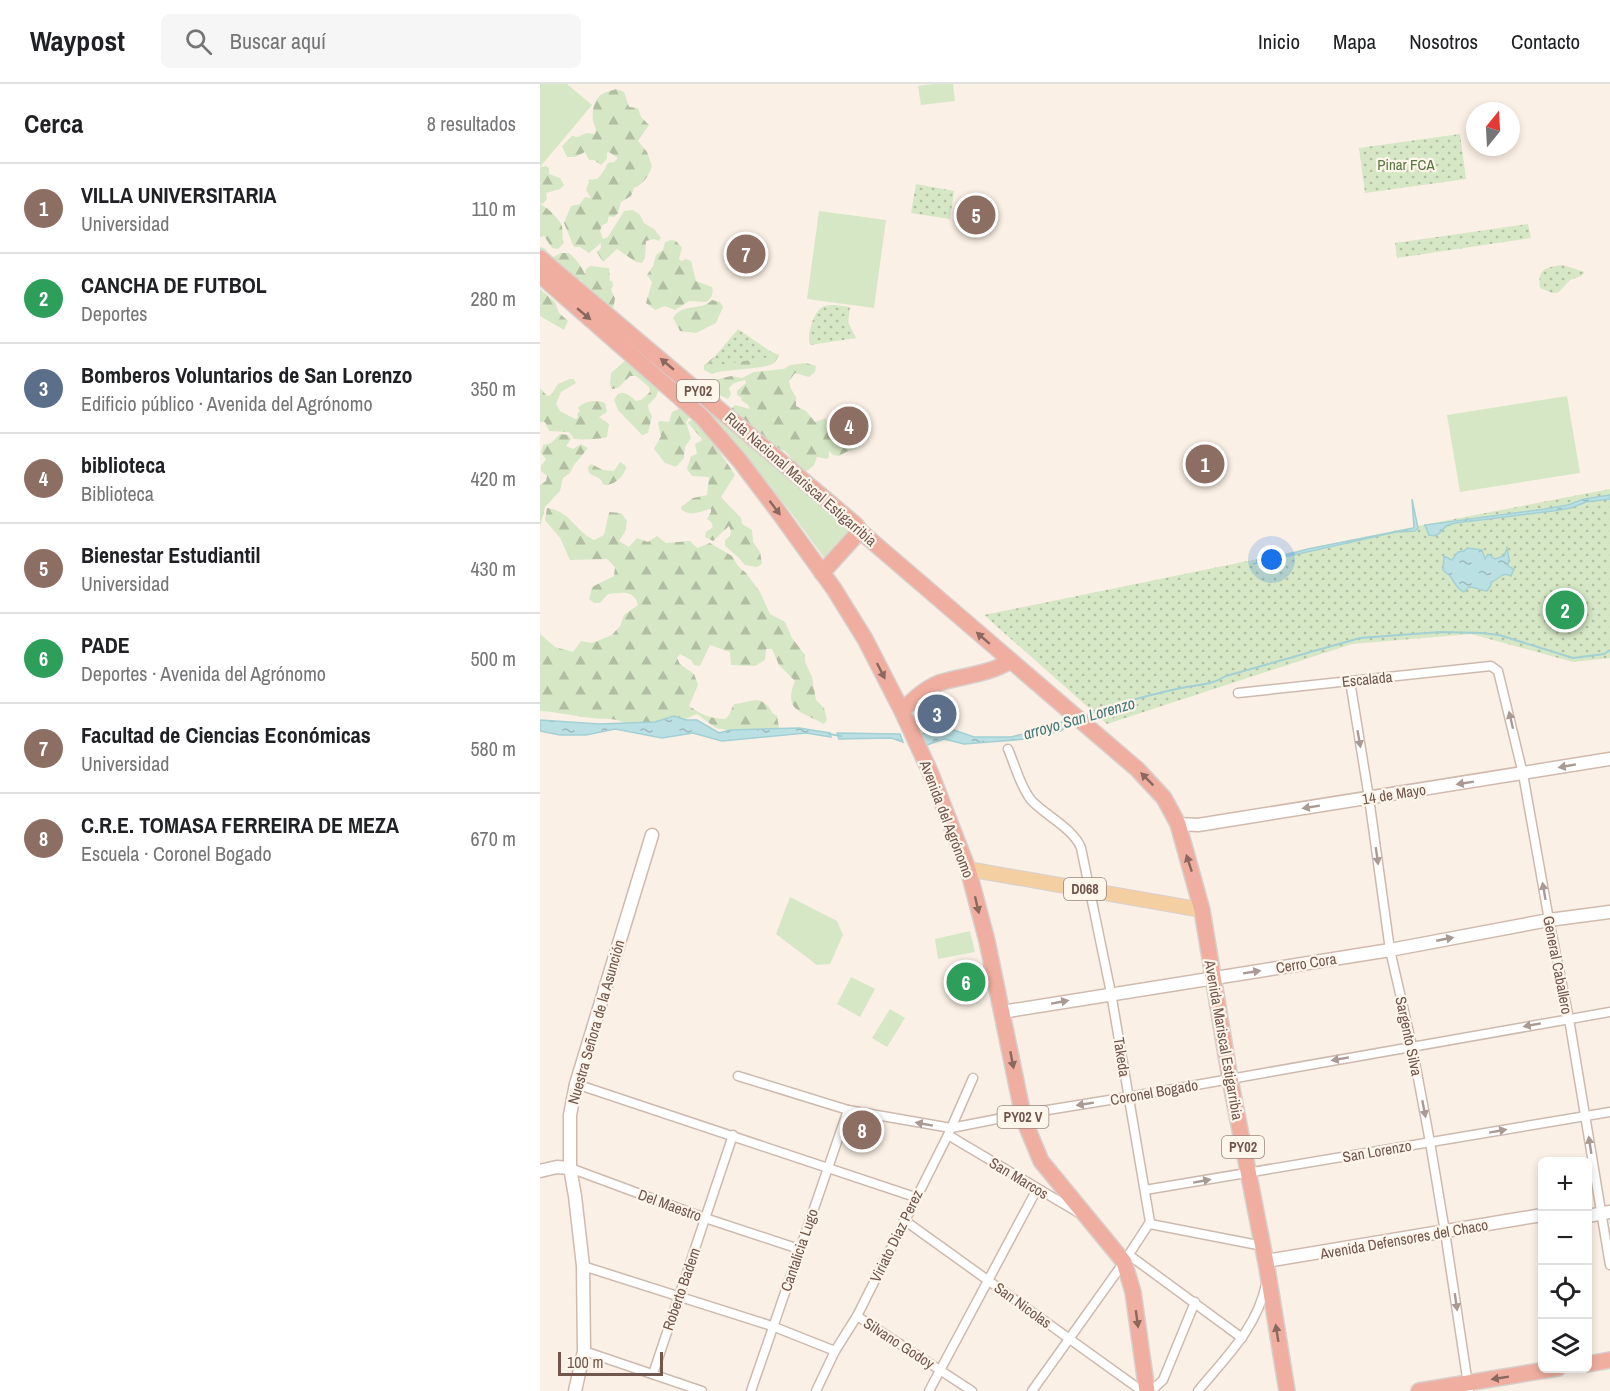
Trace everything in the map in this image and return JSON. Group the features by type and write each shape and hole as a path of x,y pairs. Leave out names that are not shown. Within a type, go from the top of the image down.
{"highway":[{"name":"Ruta Nacional Mariscal Estigarribia","path":"540,258 827,500 1106,743 1152,784 1164,798 1178,824"},
{"name":"Ruta Nacional Mariscal Estigarribia","path":"540,275 678,393 740,461 822,573 865,639 902,712"},
{"path":"822,573 860,531"},
{"path":"902,712 923,691 938,684 996,670 1010,661"},
{"name":"Avenida del Agrónomo","path":"902,712 931,774 968,869 1002,1012 1023,1114 1041,1161 1060,1186 1127,1258 1144,1391"},
{"name":"PY02","path":"1178,824 1201,906"},
{"name":"Avenida Mariscal Estigarribia","path":"1201,906 1230,1079 1266,1262 1287,1391"},
{"path":"1592,1363 1610,1360"},
{"path":"1419,1391 1468,1387 1538,1372"}],"main road":[{"name":"D068","path":"968,869 1201,906"}],"street":[{"name":"Escalada","path":"1238,693 1491,666 1495,668"},
{"name":"General Caballero","path":"1495,668 1500,674 1523,774 1569,1019 1610,1265"},
{"name":"Sargento Silva","path":"1350,681 1390,950 1412,1046 1430,1142 1468,1387"},
{"name":"Takeda","path":"1008,748 1026,792 1079,843 1111,993 1150,1224"},
{"name":"14 de Mayo","path":"1178,824 1198,825 1610,759"},
{"name":"Nuestra Señora de la Asunción","path":"575,1391 585,1351 583,1266 570,1168 570,1115 576,1084 652,835"},
{"name":"Cerro Cora","path":"1002,1012 1390,950 1549,920 1610,912"},
{"name":"Coronel Bogado","path":"738,1076 848,1110 949,1132 1023,1114 1610,1012"},
{"name":"Viriato Diaz Perez","path":"816,1391 835,1351 857,1316 949,1132 973,1078"},
{"path":"576,1084 915,1197"},
{"name":"Cantalicia Lugo","path":"751,1391 848,1110"},
{"name":"San Lorenzo","path":"1145,1190 1610,1112"},
{"name":"San Marcos","path":"949,1132 1037,1189 1091,1220"},
{"name":"Roberto Badem","path":"653,1374 733,1135"},
{"name":"Del Maestro","path":"540,1171 557,1167 570,1168 705,1218 799,1249"},
{"path":"928,1391 1037,1189"},
{"name":"Avenida Defensores del Chaco","path":"1446,1236 1538,1216"},
{"name":"San Nicolas","path":"904,1220 1144,1391"},
{"path":"1032,1391 1150,1224 1266,1262 1261,1305 1242,1338 1198,1391"},
{"name":"Avenida Defensores del Chaco","path":"1266,1262 1538,1224"},
{"path":"1127,1258 1195,1302 1242,1338"},
{"path":"583,1266 772,1326 835,1351"},
{"path":"1151,1391 1163,1380 1195,1302"},
{"name":"Silvano Godoy","path":"857,1316 972,1391"},
{"path":"585,1351 702,1391"}],"green space":[{"path":"540,84 567,84 592,105 540,167"},
{"path":"953,84 955,101 921,105 918,86"},
{"path":"616,89 624,92 629,107 638,108 641,117 649,125 638,141 647,152 652,166 645,179 634,188 631,196 621,202 618,213 614,217 609,216 607,223 602,225 600,231 603,239 608,237 624,211 633,210 640,215 644,223 654,229 661,238 659,241 654,239 646,241 645,258 642,263 636,262 617,249 603,262 597,252 601,248 601,243 589,253 580,247 574,247 564,223 571,206 580,204 585,197 591,198 586,190 588,180 598,178 608,163 618,158 609,152 607,159 601,165 594,160 589,160 585,152 575,157 567,157 562,146 572,136 595,134 593,115 596,101 602,94"},
{"name":"Pinar FCA","path":"1460,134 1466,179 1365,193 1359,148"},
{"path":"540,167 549,168 549,174 560,178 564,185 560,189 546,193 547,199 543,204 540,203"},
{"path":"916,184 954,191 950,219 911,213"},
{"path":"540,204 552,212 561,224 564,243 558,249 552,248 544,236 540,237"},
{"path":"819,211 886,220 874,308 807,299"},
{"path":"1528,224 1531,238 1397,258 1395,243"},
{"path":"676,241 682,248 679,259 691,261 696,281 712,287 712,293 706,302 689,301 675,310 665,306 655,310 646,303 652,282 647,275 656,255 663,250 665,242"},
{"path":"540,247 553,257 561,253 569,253 585,274 586,269 590,266 609,268 610,281 613,285 611,290 615,298 613,310 582,285 582,280 578,281 540,264"},
{"path":"1563,265 1585,272 1570,280 1558,293 1540,288 1540,276 1544,270"},
{"path":"540,289 555,302 559,313 568,321 564,330 540,316"},
{"path":"712,300 720,302 723,307 716,323 696,333 680,331 673,318 677,313 687,308 702,306"},
{"path":"828,305 850,307 848,322 856,338 810,345 810,331 818,311"},
{"path":"738,329 777,356 706,367"},
{"path":"725,349 764,349 779,355 774,363 762,367 712,374 704,370 704,365"},
{"path":"627,359 660,386 656,397 648,405 652,416 648,433 642,435 618,410 614,400 621,393 627,394 636,401 641,400 650,392 649,387 636,376 630,376 618,388 612,389 610,384 611,373"},
{"path":"806,363 816,366 815,372 809,377 795,373 789,381 796,397 796,406 806,411 815,422 826,418 833,437 857,444 857,448 839,456 829,451 827,459 817,457 814,465 807,471 801,469 785,451 775,447 730,410 735,405 750,409 737,395 737,391 746,383 745,380 732,385 728,399 705,388 709,381 731,376 742,378 754,372 784,369 790,365"},
{"path":"574,379 576,383 561,392 556,404 560,411 575,419 578,418 577,414 580,411 578,408 583,404 594,401 605,403 607,412 599,417 609,424 607,437 574,439 569,432 549,431 545,422 540,422 540,388 547,396 551,395 558,384"},
{"path":"692,396 856,533 825,559 720,424"},
{"path":"1567,396 1580,473 1460,492 1447,415"},
{"path":"682,407 688,409 689,418 686,422 691,438 685,447 684,458 676,467 665,463 654,449 661,436 658,423 660,421 669,422 672,412"},
{"path":"692,419 705,430 735,475 721,497 741,518 742,524 752,530 753,542 760,552 762,564 757,567 745,565 725,546 725,540 730,536 731,531 729,526 713,541 705,537 706,532 713,527 707,519 711,509 693,513 682,510 681,507 693,498 707,495 709,477 692,476 687,469 691,456 697,454 695,444 702,439 688,423"},
{"path":"560,434 568,435 571,439 566,446 573,449 581,444 588,448 570,473 563,478 560,491 545,507 540,527 540,485 546,481 547,476 541,471 541,466 546,459 541,453 543,445 551,443"},
{"path":"620,462 626,466 624,473 608,485 604,485 588,470 591,464 603,470 614,471"},
{"path":"1610,489 1610,658 1573,662 1471,634 1352,644 1107,724 984,615 1418,526"},
{"path":"547,508 567,517 594,540 604,535 609,512 621,513 627,521 625,532 619,541 629,547 637,538 648,542 657,536 666,543 690,541 697,548 710,543 732,556 760,592 770,614 785,622 792,638 805,655 816,700 824,708 827,720 824,724 797,710 793,705 791,699 795,681 779,665 772,649 766,649 765,660 755,666 731,665 730,652 710,645 700,666 694,665 691,660 680,654 677,658 680,664 694,674 698,685 689,706 706,716 725,719 734,704 751,701 763,702 777,716 780,732 731,738 727,730 716,728 697,714 679,722 625,723 613,719 596,719 540,711 540,634 555,647 573,652 581,641 592,643 612,635 620,626 624,615 638,605 633,596 626,593 608,594 600,603 594,603 589,599 592,587 614,576 615,567 607,559 570,560 560,538 545,520"},
{"path":"790,897 837,921 843,935 830,964 817,965 776,934"},
{"path":"970,931 975,952 938,959 935,939"},
{"path":"969,970 973,992 963,993 959,972"},
{"path":"851,977 875,989 860,1017 837,1004"},
{"path":"890,1009 905,1018 887,1047 872,1038"}],"water":[{"path":"1610,495 1610,499 1586,502 1571,508 1456,523 1448,525 1435,535 1429,535 1425,525 1545,509"},
{"path":"1412,499 1418,528 1415,531 1396,532 1253,564 1308,549 1414,528"},
{"path":"1467,548 1482,550 1485,559 1488,554 1495,559 1504,556 1507,548 1508,566 1514,569 1511,576 1502,575 1491,582 1487,591 1469,587 1464,592 1461,591 1443,570 1444,556 1452,560 1458,552"},
{"path":"674,716 686,720 697,720 719,733 730,730 799,728 830,733 831,737 806,733 722,741 693,733 662,738 615,729 586,735 560,735 540,731 540,720 599,724 655,722"},
{"path":"1068,717 1075,724 1061,731 1026,739 964,744 944,739 924,746 920,734 951,729 974,737 1011,737 1056,726"},
{"path":"837,733 900,734 903,742 891,738 839,739"}],"waterway":[{"name":"arroyo San Lorenzo","path":"1086,716 1133,700 1209,683 1226,676 1360,638 1440,632 1482,633 1499,635 1573,658 1604,654 1610,650"},
{"name":"arroyo San Lorenzo","path":"829,734 841,736"}],"place":[{"name":"Bienestar Estudiantil","path":"976,215"},
{"name":"Facultad de Ciencias Económicas","path":"746,254"},
{"name":"biblioteca","path":"849,426"},
{"name":"VILLA UNIVERSITARIA","path":"1205,464"},
{"name":"CANCHA DE FUTBOL","path":"1565,610"},
{"name":"Bomberos Voluntarios de San Lorenzo","path":"937,714"},
{"name":"PADE","path":"966,982"},
{"name":"C.R.E. TOMASA FERREIRA DE MEZA","path":"862,1130"}]}
